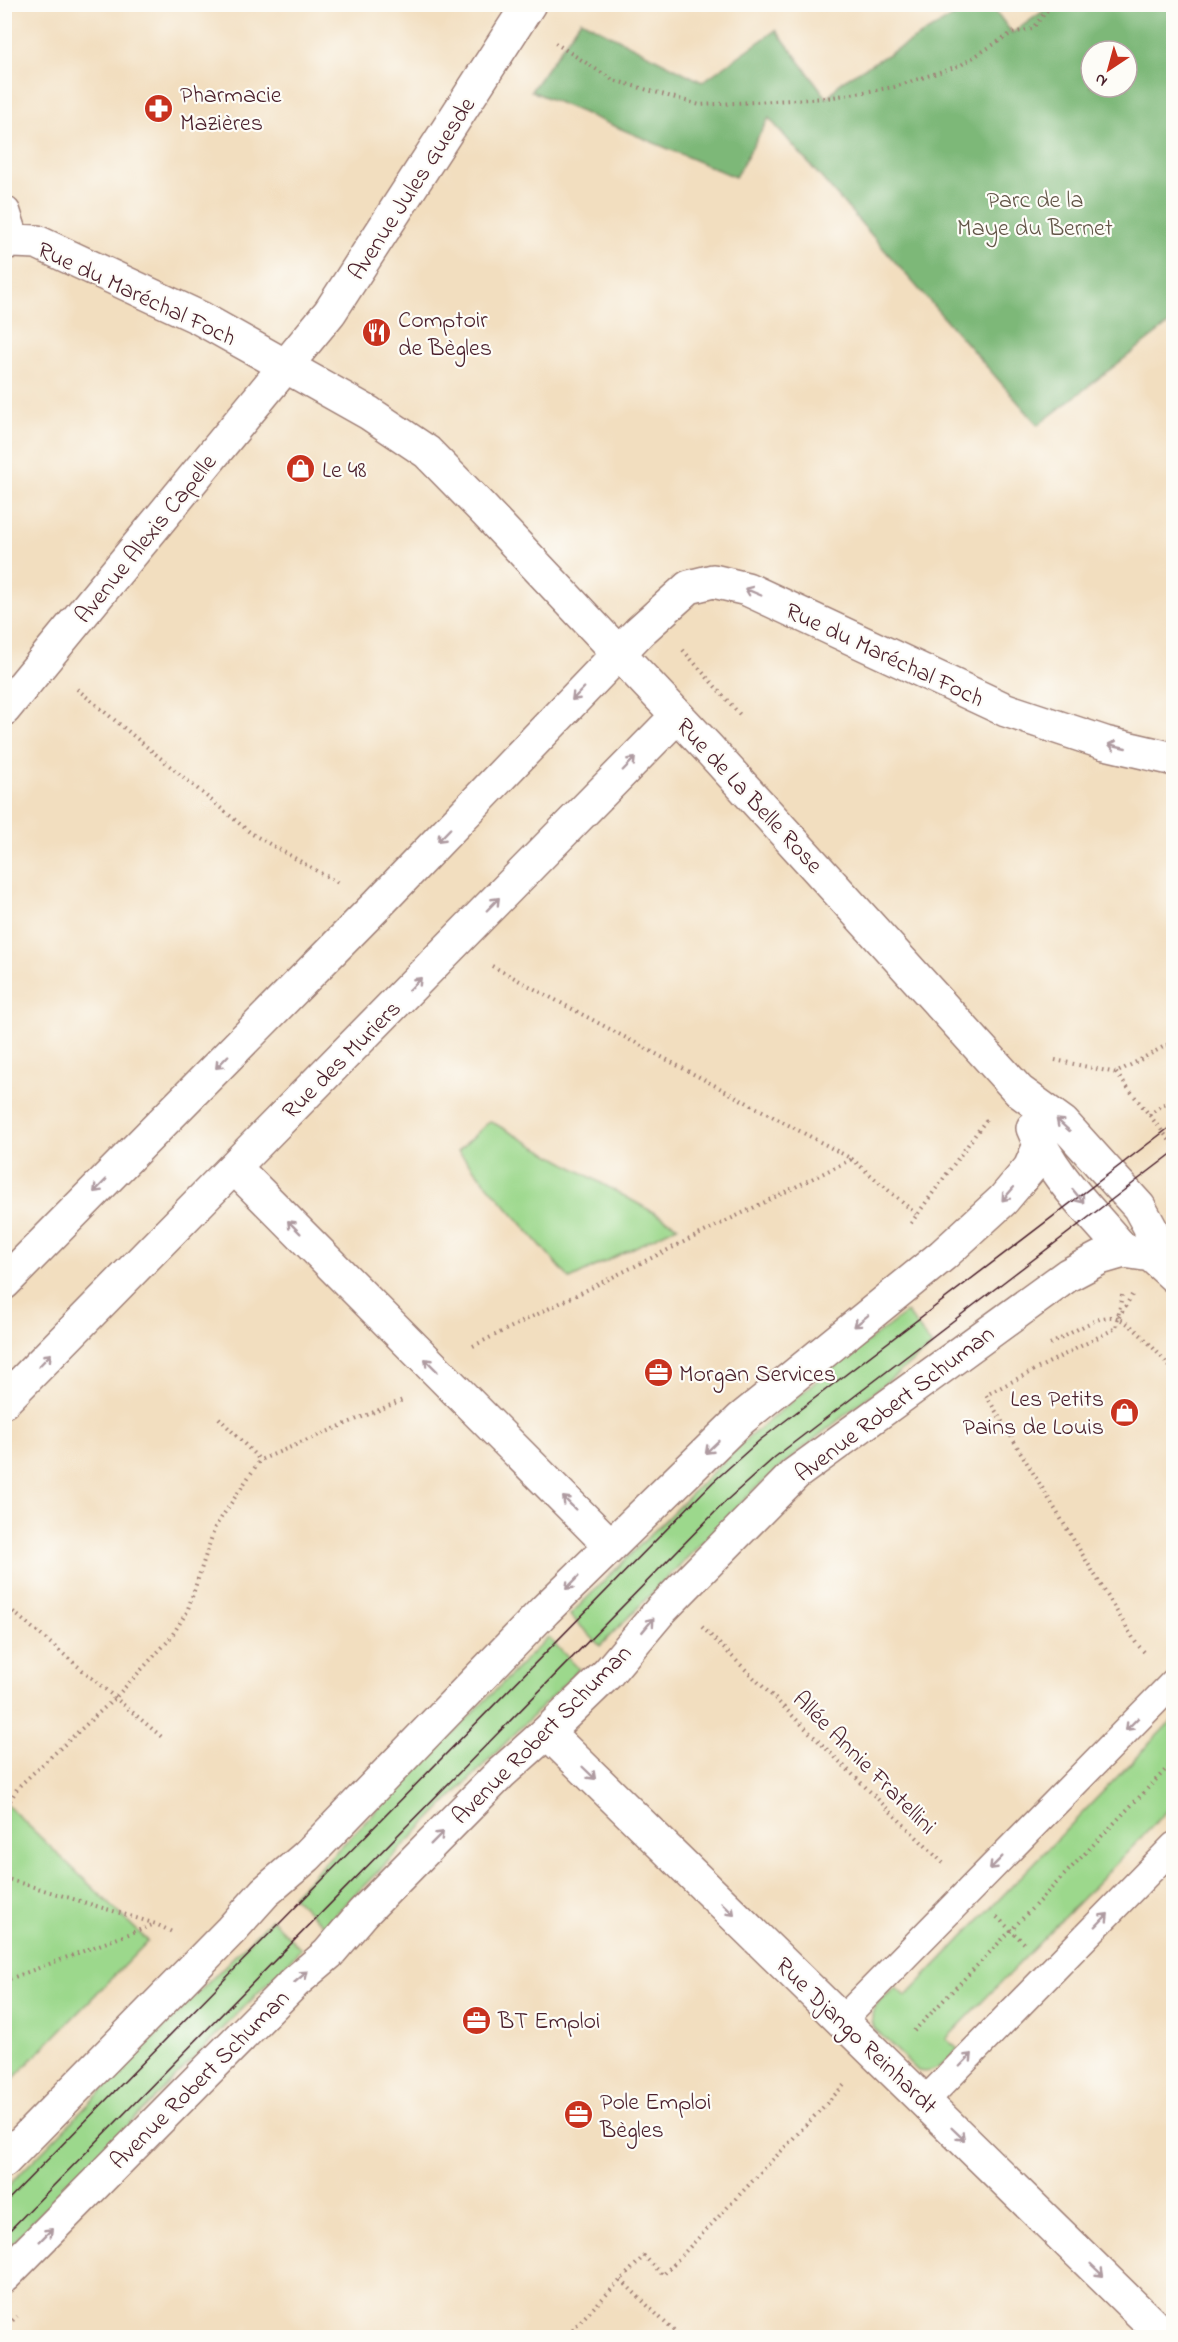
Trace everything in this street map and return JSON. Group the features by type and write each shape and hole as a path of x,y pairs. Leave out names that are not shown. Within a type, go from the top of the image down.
{"street":[{"name":"Avenue Jules Guesde","path":"285,366 340,298 524,12"},
{"name":"Rue du Maréchal Foch","path":"7,232 64,254 200,318 369,413 433,457 478,504"},
{"name":"Avenue Alexis Capelle","path":"4,709 285,366"},
{"name":"Rue de La Belle Rose","path":"478,504 619,652 1019,1091 1064,1123 1139,1207 1151,1229 1149,1261"},
{"name":"Rue du Maréchal Foch","path":"619,652 689,587 713,580 747,589 1005,710 1105,743 1173,759"},
{"path":"4,1283 377,905 619,652"},
{"name":"Rue des Muriers","path":"4,1401 677,716"},
{"name":"Rue de La Belle Rose","path":"1019,1091 1040,1145 1067,1183 1149,1261"},
{"path":"4,2160 231,1930 265,1892 307,1856 610,1545 741,1419 943,1254 1003,1200 1030,1168 1040,1145"},
{"path":"234,1167 610,1545"},
{"name":"Avenue Robert Schuman","path":"4,2276 295,1982 328,1954 363,1913 501,1773 608,1673 661,1610 795,1474 1068,1275 1100,1258 1149,1261"},
{"name":"Rue Django Reinhardt","path":"547,1732 1166,2337"}],"lane":[{"path":"842,2020 1173,1682"},
{"path":"925,2101 1173,1846"}],"path":[{"path":"524,12 613,80 700,105 827,98 894,87 961,65 1012,33 1032,29 1052,4"},
{"path":"654,618 742,717"},
{"path":"1116,1073 1173,1041"},
{"path":"1055,1060 1116,1073 1173,1146"},
{"path":"1149,1115 1173,1097"},
{"path":"906,1231 916,1214 986,1120"},
{"path":"4,1810 18,1788 115,1698 169,1640 187,1612 215,1527 260,1460 395,1402 417,1396 467,1349 852,1159 916,1214"},
{"path":"1173,1371 1132,1326 1119,1318 1116,1328 986,1395 1136,1643 1173,1682"},
{"path":"219,1418 260,1460"},
{"path":"4,1604 163,1738"},
{"name":"Allée Annie Fratellini","path":"700,1624 1053,1971"},
{"path":"564,2337 644,2256 663,2275 849,2080 868,2078 885,2062 1173,1761"},
{"path":"4,1878 156,1924 169,1929 177,1937"},
{"path":"4,1981 156,1924"},
{"path":"621,2280 681,2337"}],"green space":[{"name":"Parc de la Maye du Bernet","path":"973,5 991,5 1012,33 1052,5 1173,5 1173,321 1038,425 769,118 735,177 531,91 581,20 702,82 776,30 827,98 842,81"},
{"path":"490,1121 678,1226 570,1279 458,1151"},
{"path":"907,1312 932,1346 754,1490 600,1646 570,1615 742,1443 825,1374"},
{"path":"548,1637 579,1669 324,1926 292,1896"},
{"path":"1173,1719 1173,1805 946,2039 958,2049 935,2069 918,2071 874,2028 872,2014 876,2005 895,1988 906,1996"},
{"path":"5,1803 148,1941 4,2087"},
{"path":"271,1919 301,1949 5,2251 5,2189"}],"tram line":[{"path":"4,2204 713,1482 760,1440 1174,1124"},
{"path":"4,2236 727,1500 775,1457 1174,1152"}],"place":[{"name":"Pharmacie Mazières","path":"159,108"},
{"name":"Comptoir de Bègles","path":"377,333"},
{"name":"Le 48","path":"301,469"},
{"name":"Morgan Services","path":"658,1373"},
{"name":"Les Petits Pains de Louis","path":"1125,1412"},
{"name":"BT Emploi","path":"477,2020"},
{"name":"Pole Emploi Bègles","path":"579,2115"}]}
